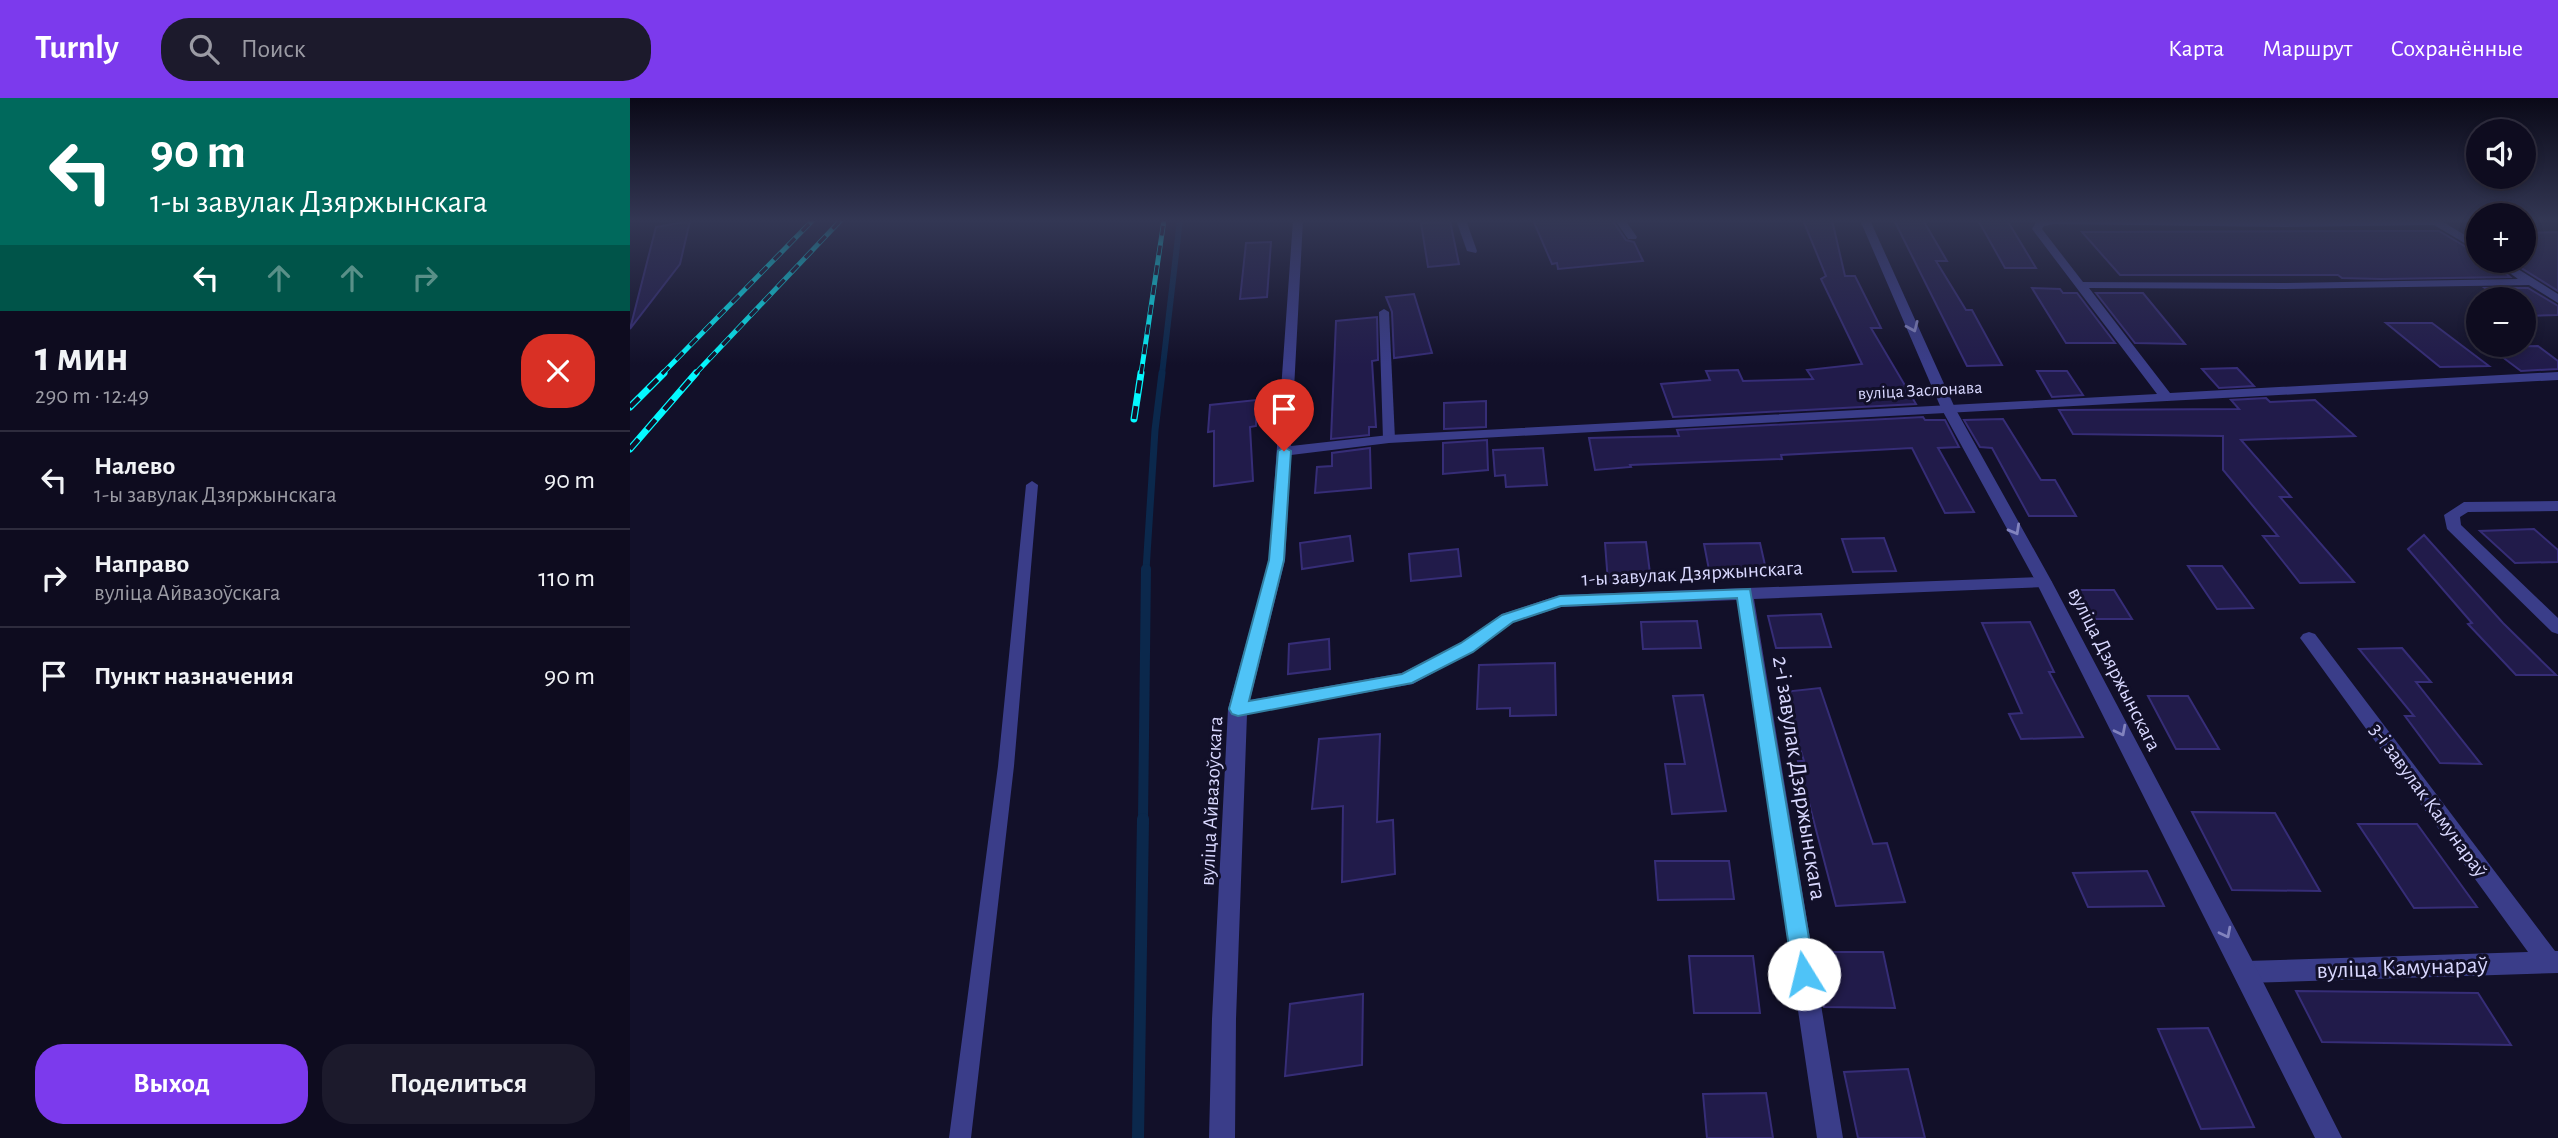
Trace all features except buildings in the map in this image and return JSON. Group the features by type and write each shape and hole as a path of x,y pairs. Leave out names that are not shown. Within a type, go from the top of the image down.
{"street":[{"name":"вуліца Айвазоўскага","path":"1222,1138 1224,1019 1238,709 1277,560 1295,269"},
{"name":"вуліца Дзяржынскага","path":"1886,269 1948,408 2044,582 2329,1138"},
{"path":"2069,269 2167,398"},
{"path":"2518,273 2558,299"},
{"path":"2082,285 2283,286 2533,282"},
{"name":"вуліца Заслонава","path":"1284,451 1389,439 2558,376"},
{"path":"2558,506 2464,507 2452,515 2453,526 2558,628"},
{"name":"1-ы завулак Дзяржынскага","path":"1238,709 1406,679 1467,648 1508,618 1560,601 2044,582"},
{"name":"2-і завулак Дзяржынскага","path":"1744,592 1830,1138"},
{"name":"3-і завулак Камунараў","path":"2309,638 2554,962"},
{"name":"вуліца Камунараў","path":"2246,972 2554,962"}],"lane":[{"path":"1384,312 1389,439"},
{"path":"960,1138 1006,766 1032,485"}],"waterway":[{"path":"1162,374 1174,269"},
{"path":"1146,570 1155,430 1162,373"},
{"path":"1143,820 1146,569"},
{"path":"1138,1138 1143,819"}],"railway":[{"path":"662,374 765,269"},
{"path":"695,374 795,269"},
{"path":"1141,374 1157,269"},
{"path":"630,407 664,373"},
{"path":"630,449 696,373"},
{"path":"1134,419 1141,373"}],"route":[{"path":"1284,451 1277,560 1238,709 1406,679 1467,648 1508,618 1560,601 1744,592 1804,974"}]}
